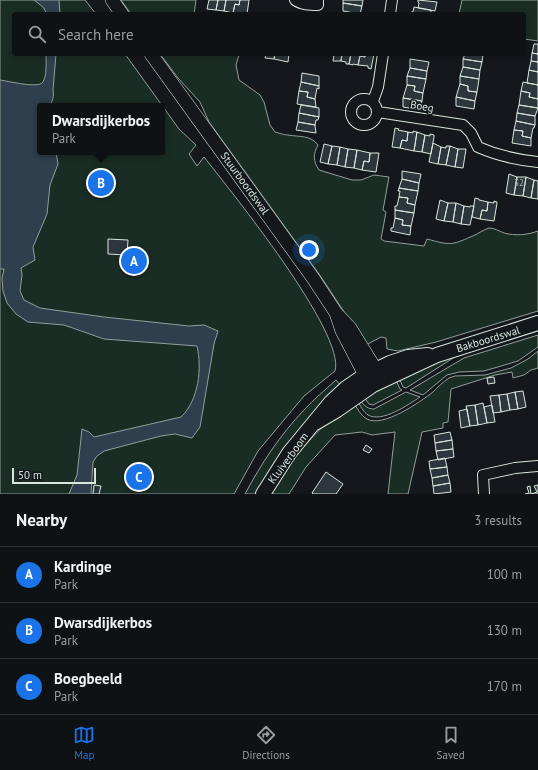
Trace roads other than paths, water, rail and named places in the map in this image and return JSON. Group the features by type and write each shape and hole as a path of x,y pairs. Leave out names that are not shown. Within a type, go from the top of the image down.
{"main road":[{"name":"Bakboordswal","path":"373,376 437,354 538,323"},
{"name":"Kluiverboom","path":"262,494 289,453 331,402 340,393 373,376"}],"street":[{"path":"112,0 121,12"},
{"path":"295,0 300,4 313,5 318,4 318,0"},
{"path":"390,12 392,0"},
{"name":"Stuurboordswal","path":"152,56 313,278 336,313 342,331 373,376"},
{"path":"372,101 378,88 383,56"},
{"path":"364,98 372,101 378,112 375,120 367,125 358,124 352,118 351,109 356,101 364,98"},
{"name":"Boeg","path":"378,112 463,125 471,133 478,147 493,152 538,162"},
{"path":"484,494 483,475 515,468 538,466"}],"water":[{"path":"34,0 59,0 60,12 46,12 43,7"},
{"path":"46,56 56,56 52,100 50,103 37,103 37,155 56,155 58,164 50,185 47,214 33,247 35,260 21,268 22,275 20,291 24,300 40,308 104,317 189,326 204,325 218,331 214,344 200,427 192,438 175,434 161,436 104,451 97,456 93,462 91,494 69,494 77,475 82,429 89,432 94,437 181,417 192,402 198,383 199,364 197,346 104,339 64,325 28,322 16,314 7,303 3,291 2,278 4,269 0,269 0,80 36,85 43,82 46,69"}],"place":[{"name":"Dwarsdijkerbos","path":"101,183"},
{"name":"Kardinge","path":"134,261"},
{"name":"Boegbeeld","path":"139,477"}]}
